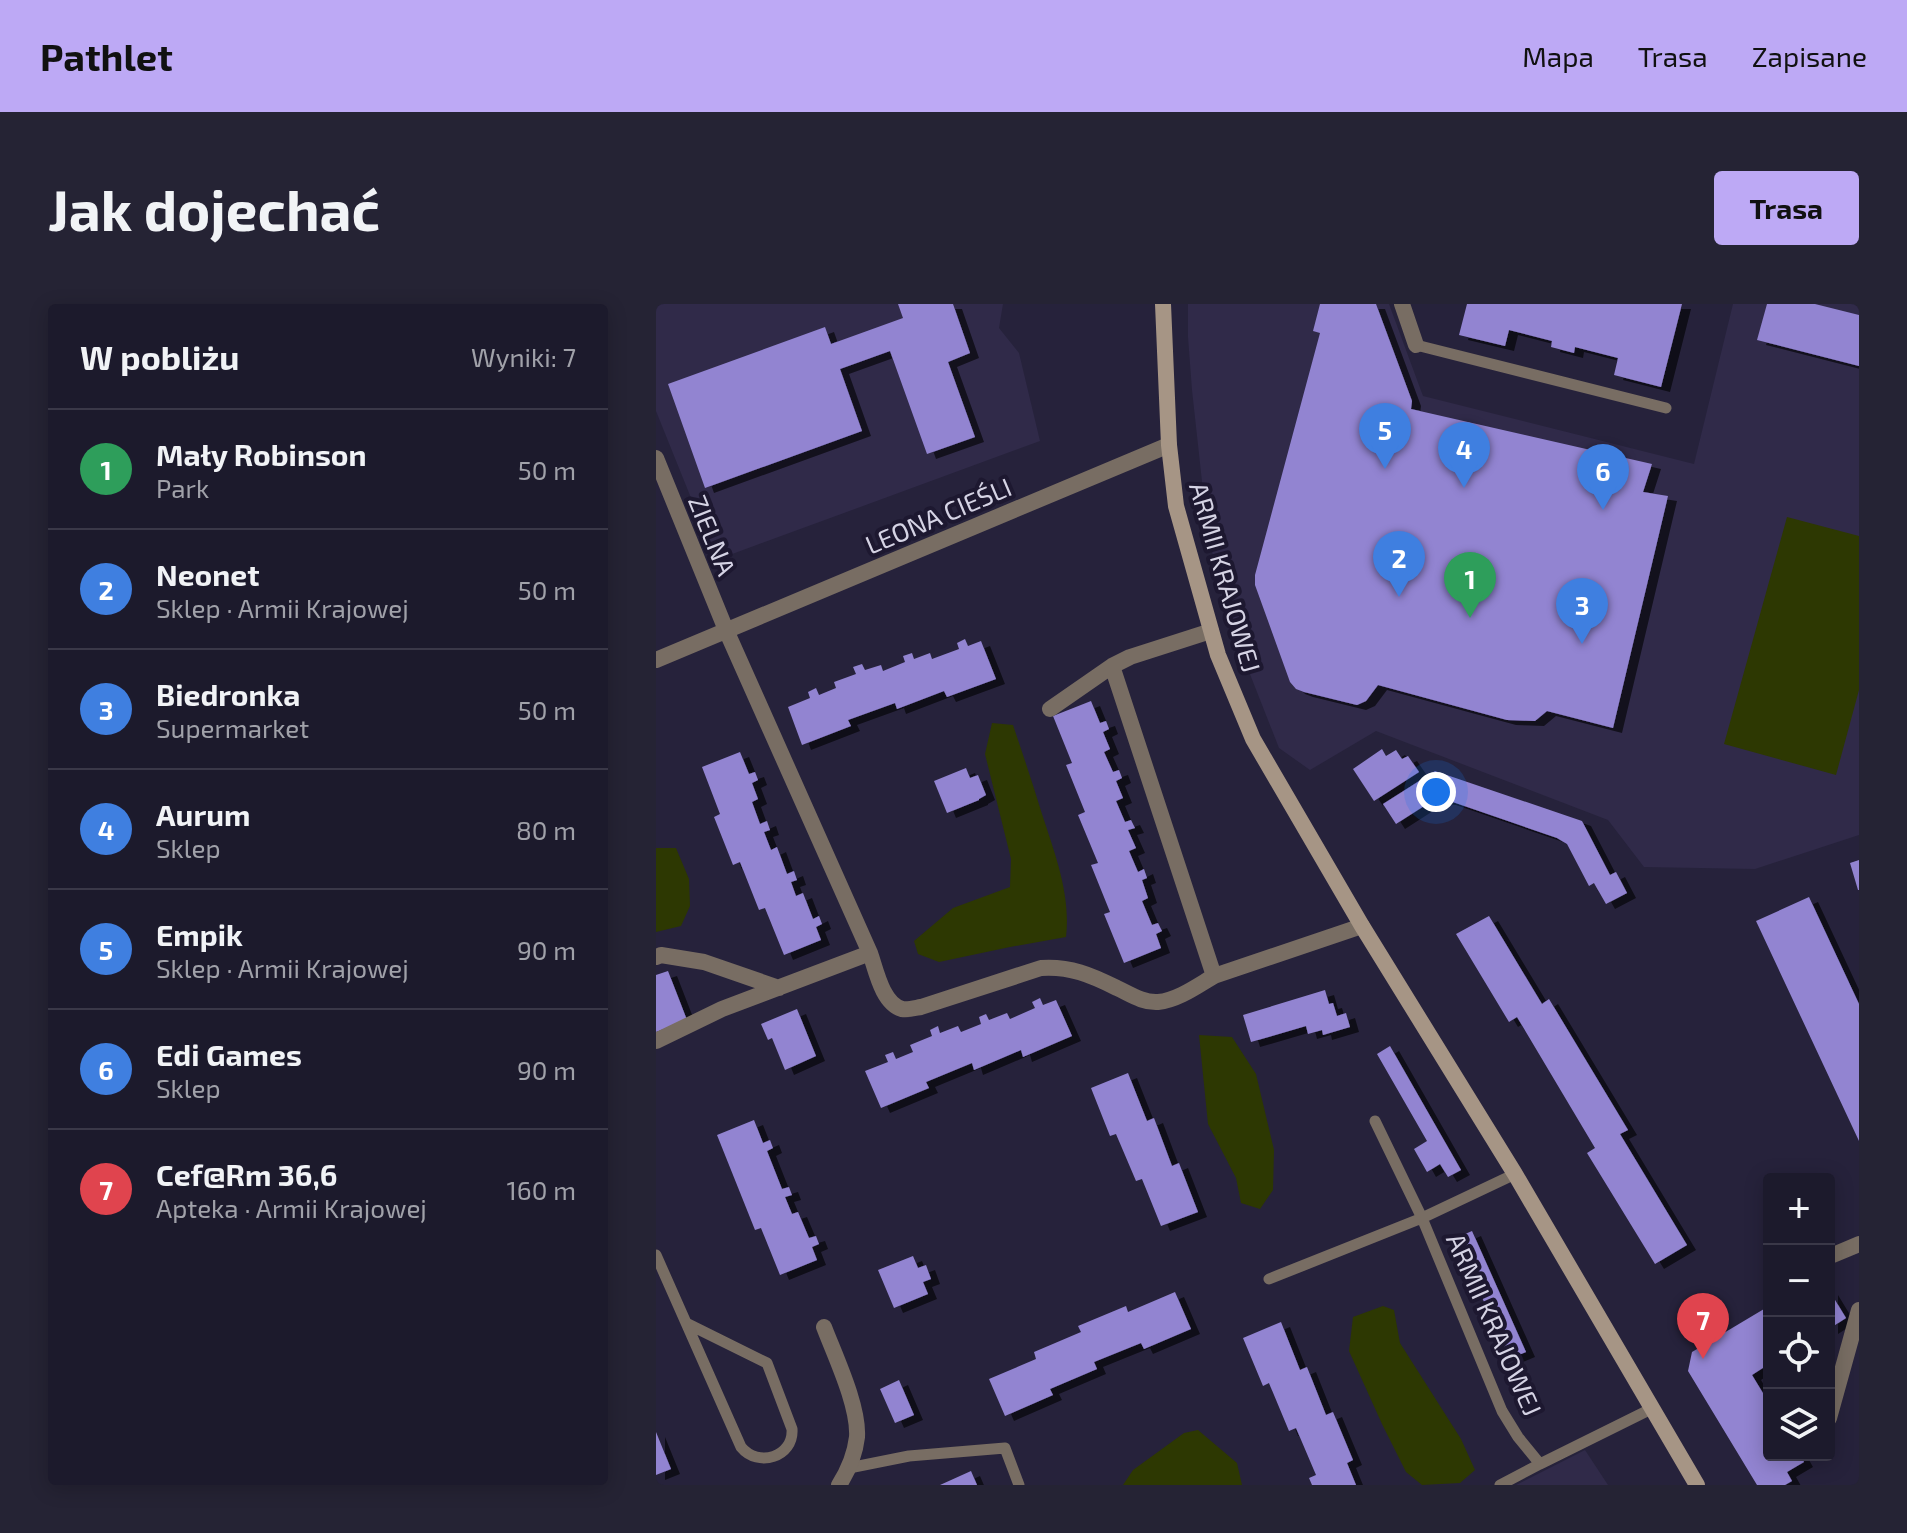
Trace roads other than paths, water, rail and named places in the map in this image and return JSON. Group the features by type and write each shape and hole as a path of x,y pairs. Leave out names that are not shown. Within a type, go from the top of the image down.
{"street":[{"name":"ARMII KRAJOWEJ","path":"1163,304 1169,445 1176,506 1218,655 1253,739 1362,926 1515,1174 1697,1485"},
{"path":"1402,304 1416,345"},
{"name":"LEONA CIEŚLI","path":"656,660 1169,445"},
{"name":"ZIELNA","path":"656,458 726,630"},
{"path":"726,630 870,953 883,989 898,1008 909,1010 921,1007 1041,968 1057,967 1074,969 1140,999 1157,1002 1178,997 1214,976 1362,926"},
{"path":"1050,709 1130,657 1211,631"},
{"path":"1112,666 1214,976"},
{"path":"656,1041 722,1009 870,953"},
{"path":"656,957 661,955 704,962 779,988"},
{"path":"1835,1254 1859,1244"},
{"path":"1835,1396 1859,1310"},
{"path":"824,1327 854,1411 857,1437 849,1468 839,1485"}],"lane":[{"path":"1416,345 1666,408"},
{"path":"1375,1121 1422,1218"},
{"name":"ARMII KRAJOWEJ","path":"1269,1279 1422,1218 1515,1174"},
{"name":"ARMII KRAJOWEJ","path":"1422,1218 1502,1411 1540,1464"},
{"path":"656,1255 741,1447 747,1455 755,1458 765,1458 783,1451 793,1438 792,1429 767,1363 688,1324"},
{"path":"1500,1485 1651,1409"},
{"path":"849,1468 909,1456 1005,1448 1019,1485"}],"place":[{"name":"Empik","path":"1385,469"},
{"name":"Aurum","path":"1464,488"},
{"name":"Edi Games","path":"1603,510"},
{"name":"Neonet","path":"1399,597"},
{"name":"Mały Robinson","path":"1470,618"},
{"name":"Biedronka","path":"1582,644"},
{"name":"Cef@Rm 36,6","path":"1703,1359"}]}
